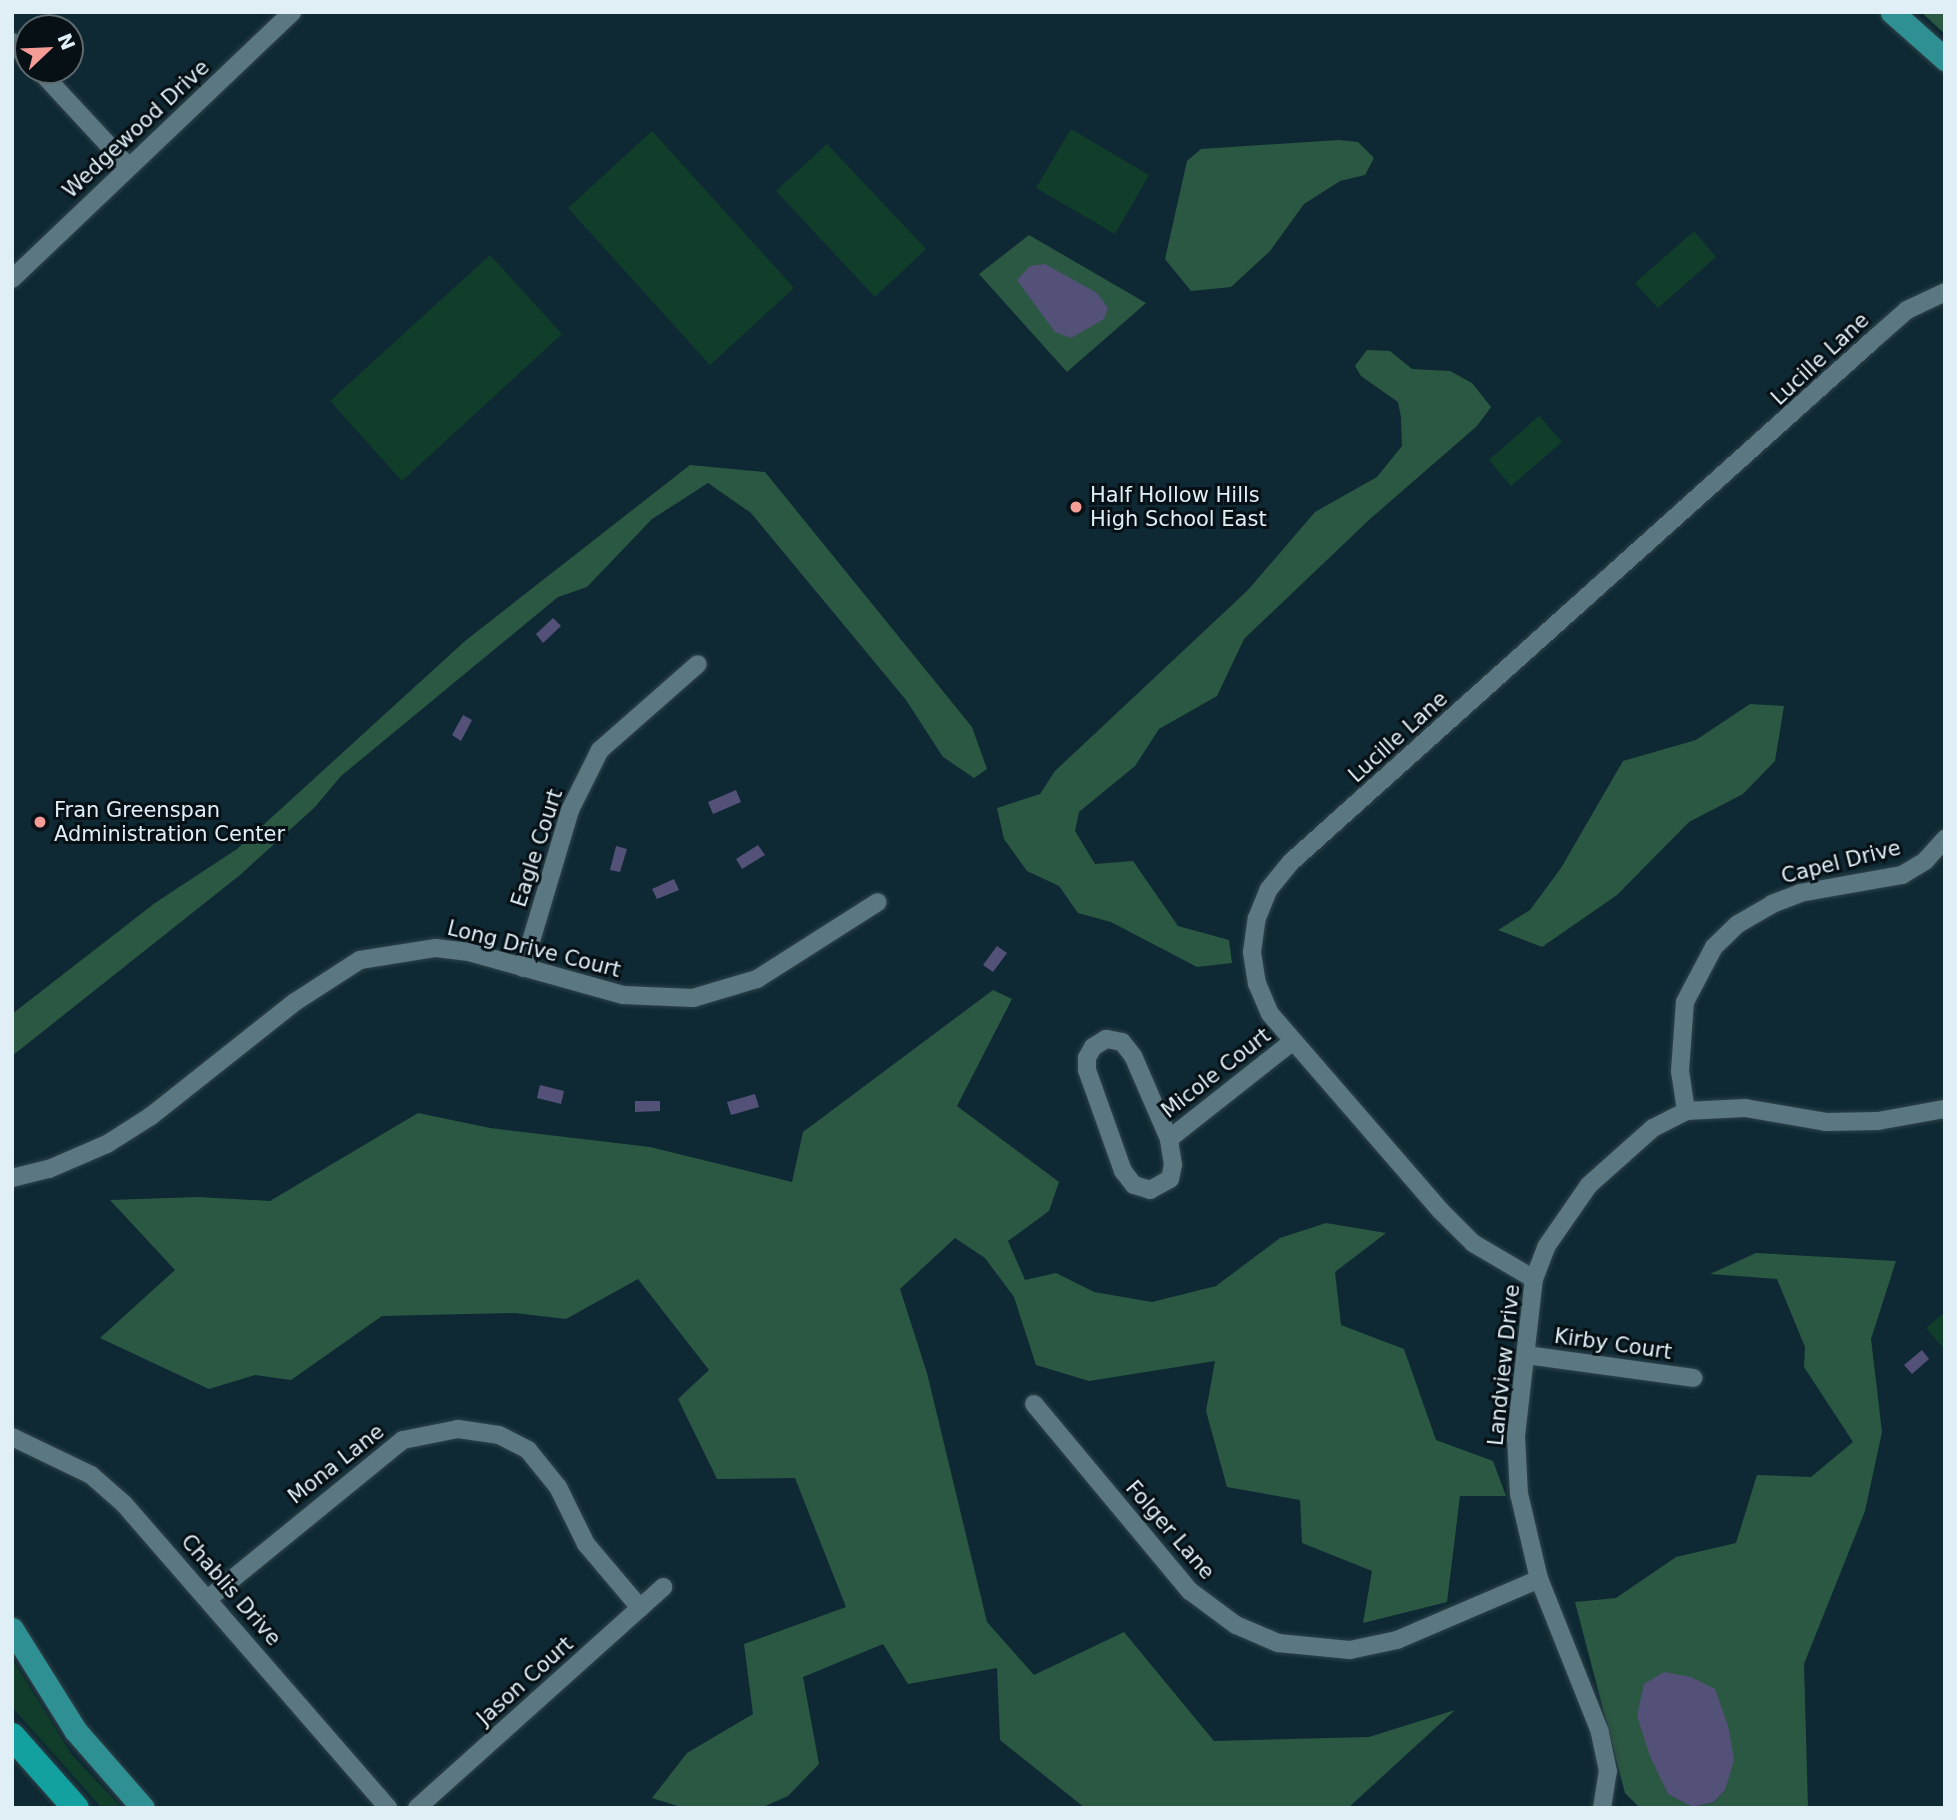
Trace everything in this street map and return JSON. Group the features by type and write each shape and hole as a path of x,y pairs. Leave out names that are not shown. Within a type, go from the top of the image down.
{"highway":[{"path":"12,1736 76,1808"}],"main road":[{"path":"1892,12 1945,59"},
{"path":"12,1629 75,1730 143,1808"}],"street":[{"name":"Wedgewood Drive","path":"12,279 292,12"},
{"path":"51,84 128,166"},
{"name":"Lucille Lane","path":"1534,1279 1473,1243 1292,1042 1270,1014 1257,984 1252,952 1257,918 1269,889 1291,862 1899,317 1945,292"},
{"name":"Eagle Court","path":"523,968 570,810 600,750 698,664"},
{"name":"Capel Drive","path":"1686,1111 1680,1060 1685,1002 1714,947 1738,923 1772,904 1800,893 1902,875 1925,862 1945,839"},
{"name":"Long Drive Court","path":"12,1178 49,1169 107,1144 161,1108 295,1002 360,960 436,948 623,995 693,998 757,979 878,902"},
{"name":"Micole Court","path":"1106,1039 1122,1042 1128,1049 1169,1139 1173,1165 1170,1179 1150,1190 1134,1185 1123,1171 1087,1070 1087,1058 1093,1047 1106,1039"},
{"name":"Micole Court","path":"1169,1139 1292,1042"},
{"name":"Landview Drive","path":"1602,1808 1608,1770 1600,1732 1539,1579 1518,1494 1516,1436 1534,1279 1562,1219 1589,1185 1653,1128 1686,1111 1745,1108 1826,1122 1865,1122 1945,1109"},
{"name":"Kirby Court","path":"1526,1355 1693,1378"},
{"name":"Folger Lane","path":"1034,1404 1190,1591 1236,1625 1278,1643 1350,1650 1397,1640 1539,1579"},
{"name":"Mona Lane","path":"209,1598 404,1440 458,1429 499,1435 528,1450 558,1488 586,1544 640,1608"},
{"name":"Chablis Drive","path":"12,1437 90,1475 124,1504 209,1598 388,1808"},
{"name":"Jason Court","path":"417,1808 663,1587"}],"green space":[{"path":"1921,12 1945,12 1945,34"},
{"path":"1071,129 1149,175 1115,234 1036,188"},
{"path":"652,131 794,288 710,365 568,208"},
{"path":"1339,140 1358,142 1374,158 1365,175 1340,181 1304,204 1270,251 1231,287 1191,291 1165,259 1187,161 1201,149"},
{"path":"827,144 926,249 875,297 776,191"},
{"path":"1694,231 1716,257 1658,308 1635,283"},
{"path":"1029,235 1146,303 1067,372 979,274"},
{"path":"490,255 562,334 402,481 330,401"},
{"path":"1367,350 1390,351 1412,369 1450,371 1472,383 1491,407 1477,426 1370,519 1244,639 1217,696 1159,729 1135,766 1079,812 1075,831 1095,864 1133,861 1178,926 1229,940 1232,963 1197,967 1111,922 1078,913 1059,886 1027,871 1004,839 997,808 1040,794 1055,771 1248,590 1315,512 1377,477 1402,446 1401,417 1398,402 1361,376 1355,366"},
{"path":"1539,416 1562,442 1511,486 1489,460"},
{"path":"690,465 765,472 972,727 987,769 974,778 943,757 906,700 751,513 708,483 652,519 587,587 558,597 341,776 315,807 240,875 12,1056 12,1014 155,903 237,849 465,641"},
{"path":"1750,704 1784,706 1775,761 1743,794 1689,822 1617,895 1542,947 1498,930 1530,910 1561,868 1623,761 1696,740"},
{"path":"993,990 1012,999 957,1106 1059,1182 1049,1211 1008,1241 1025,1280 1056,1273 1094,1292 1152,1302 1216,1286 1280,1238 1326,1223 1386,1233 1335,1272 1341,1325 1404,1349 1436,1440 1493,1461 1506,1496 1460,1496 1447,1602 1363,1623 1372,1571 1302,1543 1300,1500 1227,1487 1206,1411 1215,1361 1089,1381 1036,1365 1014,1297 985,1258 955,1238 900,1289 927,1373 987,1622 1034,1675 1124,1632 1214,1741 1369,1737 1455,1710 1348,1808 1085,1808 1000,1740 997,1668 908,1684 883,1644 803,1677 819,1764 788,1796 761,1808 684,1808 652,1798 687,1753 753,1714 744,1644 846,1607 795,1478 717,1479 678,1399 709,1370 638,1279 566,1319 515,1313 382,1316 291,1380 255,1375 209,1389 100,1338 175,1270 110,1200 198,1197 270,1201 418,1113 490,1128 650,1147 792,1182 803,1132"},
{"path":"1756,1253 1896,1261 1871,1339 1882,1432 1865,1511 1804,1664 1808,1808 1640,1808 1625,1793 1575,1602 1616,1598 1676,1557 1736,1543 1757,1475 1811,1477 1853,1442 1804,1367 1805,1347 1777,1279 1710,1274","holes":["1637,1716 1725,1790 1714,1802 1692,1807 1668,1794"]},
{"path":"1945,1312 1945,1350 1926,1328"},
{"path":"12,1659 72,1755 122,1808 102,1808 12,1707"}],"shaded area":[{"path":"1045,264 1097,293 1108,308 1104,319 1071,338 1055,332 1017,280 1030,266"},
{"path":"553,618 561,626 543,643 536,634"},
{"path":"463,715 472,720 461,741 452,735"},
{"path":"736,790 741,802 713,814 708,802"},
{"path":"758,845 765,855 742,869 736,859"},
{"path":"616,846 627,849 620,872 610,870"},
{"path":"674,879 679,890 657,899 652,889"},
{"path":"997,946 1007,953 993,972 983,965"},
{"path":"540,1085 564,1091 561,1104 537,1098"},
{"path":"755,1094 759,1107 731,1115 727,1102"},
{"path":"635,1101 660,1101 660,1111 635,1112"},
{"path":"1922,1350 1929,1359 1912,1374 1904,1365"},
{"path":"1664,1672 1691,1677 1715,1689 1728,1726 1734,1760 1725,1790 1714,1802 1692,1807 1668,1794 1650,1756 1637,1716 1644,1684"}],"place":[{"name":"Half Hollow Hills High School East","path":"1076,507"},
{"name":"Fran Greenspan Administration Center","path":"40,822"}]}
